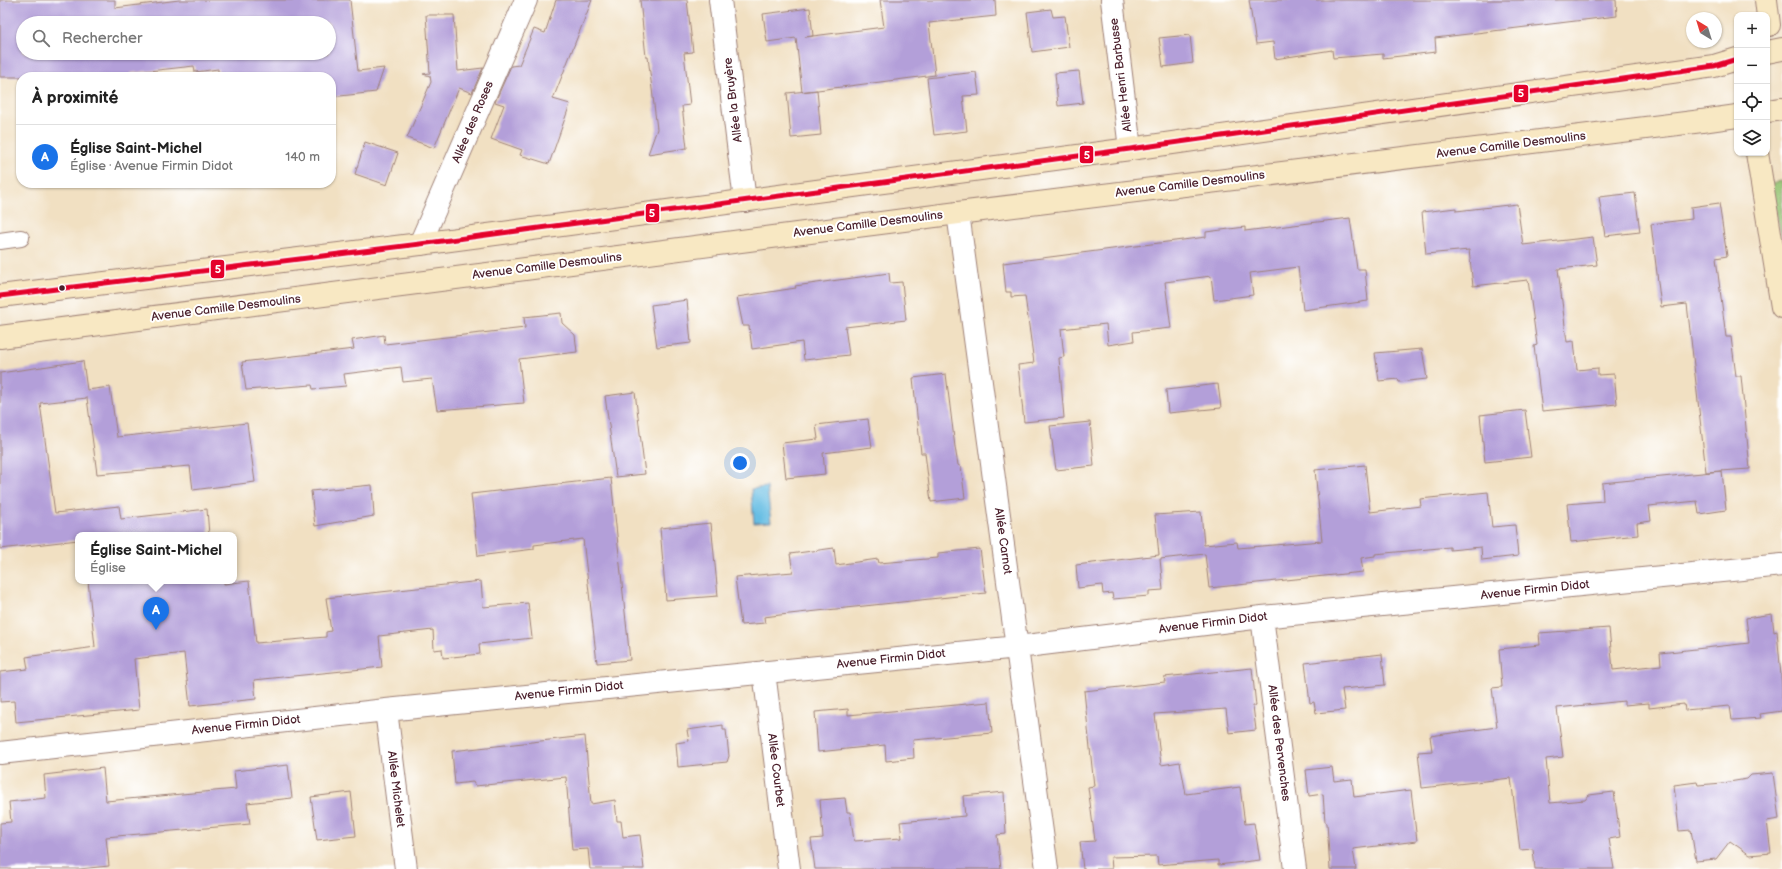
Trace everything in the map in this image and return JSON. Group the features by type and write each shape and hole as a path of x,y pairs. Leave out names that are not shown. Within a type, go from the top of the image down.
{"main road":[{"path":"1766,0 1773,29"},
{"path":"1770,51 1782,49"},
{"path":"0,296 420,244 1130,149 1714,66 1734,60"},
{"path":"1770,111 1782,109"},
{"name":"Avenue Camille Desmoulins","path":"0,337 958,212 1734,116"},
{"path":"1757,156 1782,307"}],"street":[{"name":"Allée des Roses","path":"420,244 526,0"},
{"name":"Allée la Bruyère","path":"720,0 745,200"},
{"name":"Allée Henri Barbusse","path":"1112,0 1130,149"},
{"name":"Allée Carnot","path":"958,212 1047,869"},
{"name":"Avenue Firmin Didot","path":"0,753 386,710 1018,647 1262,617 1782,565"},
{"name":"Allée des Pervenches","path":"1262,617 1295,869"},
{"name":"Allée Courbet","path":"764,672 788,869"},
{"name":"Allée Michelet","path":"386,710 406,869"}],"lane":[{"path":"0,240 21,238"}],"green space":[{"path":"1782,181 1782,237 1770,183"}],"water":[{"path":"767,487 771,522 754,523 751,489"}],"building":[{"path":"0,0 115,0 115,8 179,0 350,0 358,71 384,68 376,92 336,96 336,72 218,72 218,69 195,72 194,66 140,72 16,72 16,77 0,77"},
{"path":"556,0 592,0 553,99 570,104 549,164 520,155 522,150 491,139 504,105 495,102 511,66 519,65 534,29 545,33"},
{"path":"640,0 687,0 693,52 684,53 690,105 682,106 687,148 648,154 657,129 648,57 646,57"},
{"path":"880,0 995,0 996,16 929,23 935,75 802,92 796,38 767,42 763,14 810,8 813,36 884,27"},
{"path":"1249,0 1616,0 1617,16 1435,38 1436,52 1383,58 1383,54 1333,58 1332,50 1275,59 1273,42 1256,44"},
{"path":"1051,9 1053,17 1065,16 1069,47 1032,52 1027,12"},
{"path":"426,15 454,15 458,71 483,68 472,93 459,88 434,148 407,138 431,82 430,76 423,74 430,73"},
{"path":"1190,35 1193,63 1163,67 1159,38"},
{"path":"1079,71 1083,103 1058,106 1055,73"},
{"path":"976,72 979,95 963,96 967,131 934,135 927,78"},
{"path":"817,90 821,135 791,138 787,93"},
{"path":"365,142 398,153 387,185 355,174"},
{"path":"1635,193 1640,232 1605,236 1599,197"},
{"path":"1719,203 1727,256 1716,258 1726,337 1731,337 1736,376 1741,376 1750,469 1706,472 1687,304 1661,307 1651,224 1692,219 1691,207"},
{"path":"1517,204 1523,245 1593,237 1597,265 1558,269 1567,342 1574,341 1577,370 1598,368 1598,375 1614,374 1617,404 1542,411 1534,346 1537,345 1528,280 1473,286 1469,250 1426,254 1422,212 1456,208 1456,211"},
{"path":"1350,218 1357,269 1365,269 1368,301 1303,310 1298,267 1250,273 1253,295 1214,300 1211,276 1165,282 1171,328 1133,332 1134,341 1108,345 1106,324 1061,329 1064,357 1059,358 1064,418 1024,422 1018,365 1034,363 1025,296 1011,297 1011,292 1006,292 1003,263 1206,237 1206,232 1245,227 1245,231"},
{"path":"889,273 890,283 902,282 906,320 845,327 849,355 804,360 802,342 752,349 749,326 743,326 737,297 796,288 795,286"},
{"path":"687,300 691,343 657,347 651,305"},
{"path":"561,313 562,323 575,335 577,352 519,359 524,403 437,410 432,379 403,382 401,367 344,374 346,386 313,389 312,385 246,390 242,362 354,349 352,340 384,335 385,344 525,328 524,317"},
{"path":"1422,349 1427,379 1399,382 1398,379 1379,381 1375,353"},
{"path":"83,361 87,390 110,387 117,437 247,423 255,482 193,490 190,466 97,474 87,398 40,403 55,513 119,506 121,519 207,509 209,532 75,532 75,540 0,549 0,373"},
{"path":"946,374 955,447 958,465 961,467 965,498 931,502 925,453 921,453 913,378"},
{"path":"1218,384 1221,408 1168,413 1166,390"},
{"path":"635,392 645,474 616,477 605,396"},
{"path":"1525,410 1531,457 1485,462 1480,415"},
{"path":"868,419 872,447 823,453 825,474 786,478 782,443 818,439 816,425"},
{"path":"1090,422 1094,466 1056,470 1050,426"},
{"path":"1365,465 1370,512 1421,506 1420,499 1488,492 1492,527 1515,525 1518,556 1482,560 1481,547 1450,550 1450,547 1375,554 1375,556 1361,558 1363,572 1209,588 1205,554 1160,559 1163,590 1149,591 1149,596 1113,599 1112,593 1103,594 1102,585 1078,588 1076,565 1159,555 1155,515 1201,512 1204,545 1237,542 1238,548 1322,541 1315,470"},
{"path":"1722,471 1726,510 1699,514 1697,501 1649,506 1651,521 1637,523 1638,535 1571,542 1567,504 1603,501 1602,483"},
{"path":"611,478 630,660 597,663 583,539 534,545 534,549 478,556 471,494"},
{"path":"372,485 374,516 315,526 311,491"},
{"path":"711,523 718,596 666,600 660,528"},
{"path":"834,548 836,565 878,559 879,563 938,558 938,553 980,549 986,593 764,617 765,623 741,625 735,577 793,572 790,554"},
{"path":"249,581 256,643 326,637 326,632 331,631 326,598 481,581 483,607 528,603 532,638 479,644 480,654 443,658 442,649 434,650 433,630 379,636 382,667 254,680 256,699 190,706 184,653 134,659 139,710 16,722 14,701 0,702 0,672 28,669 26,657 95,647 88,584 237,584 237,582"},
{"path":"1772,614 1774,632 1777,631 1782,687 1782,711 1760,714 1761,718 1732,720 1730,706 1685,710 1684,704 1649,708 1649,703 1624,705 1624,701 1557,708 1563,757 1546,759 1550,803 1585,800 1589,795 1614,792 1620,837 1609,839 1614,869 1535,869 1533,849 1520,850 1511,778 1422,788 1418,752 1432,751 1430,736 1497,727 1492,688 1502,687 1499,649 1540,645 1539,633 1609,628 1613,670 1661,665 1660,653 1749,643 1746,618"},
{"path":"1382,654 1385,685 1342,689 1345,710 1316,713 1314,702 1310,703 1305,663"},
{"path":"1252,668 1256,706 1253,706 1256,730 1229,733 1226,709 1155,714 1161,765 1180,762 1186,794 1240,787 1245,824 1254,823 1260,860 1218,865 1218,860 1158,865 1157,856 1111,857 1112,869 1083,869 1080,842 1095,841 1088,787 1094,786 1084,691 1165,682 1164,677"},
{"path":"989,702 992,733 913,740 914,758 886,761 885,745 818,752 815,712 848,709 848,715"},
{"path":"723,725 723,730 726,730 729,756 727,762 678,767 676,743 689,741 687,730"},
{"path":"585,736 591,804 615,800 617,821 621,821 623,837 640,835 644,869 590,869 588,849 572,850 566,777 475,786 473,782 455,784 452,751"},
{"path":"288,765 292,798 247,803 250,824 106,837 109,866 79,869 0,869 0,823 11,822 9,802 46,798 44,775 103,768 106,801 236,789 234,771"},
{"path":"1332,767 1334,781 1352,779 1354,797 1411,790 1417,841 1353,849 1356,869 1330,869 1327,823 1325,822 1323,794 1309,796 1306,770"},
{"path":"1773,773 1779,819 1767,821 1771,853 1750,855 1730,841 1716,859 1696,861 1691,830 1679,831 1674,785 1697,782 1698,785 1723,783 1747,779 1751,775"},
{"path":"351,792 356,836 317,840 311,797"},
{"path":"1004,792 1006,834 997,835 1001,869 815,869 811,839 823,838 820,800 845,798 847,812 850,812 854,841 902,838 900,822 965,816 963,796"}],"transit line":[{"name":"5","path":"0,296 420,244 1130,149 1714,66 1734,60"}],"place":[{"name":"Église Saint-Michel","path":"156,630"}]}
